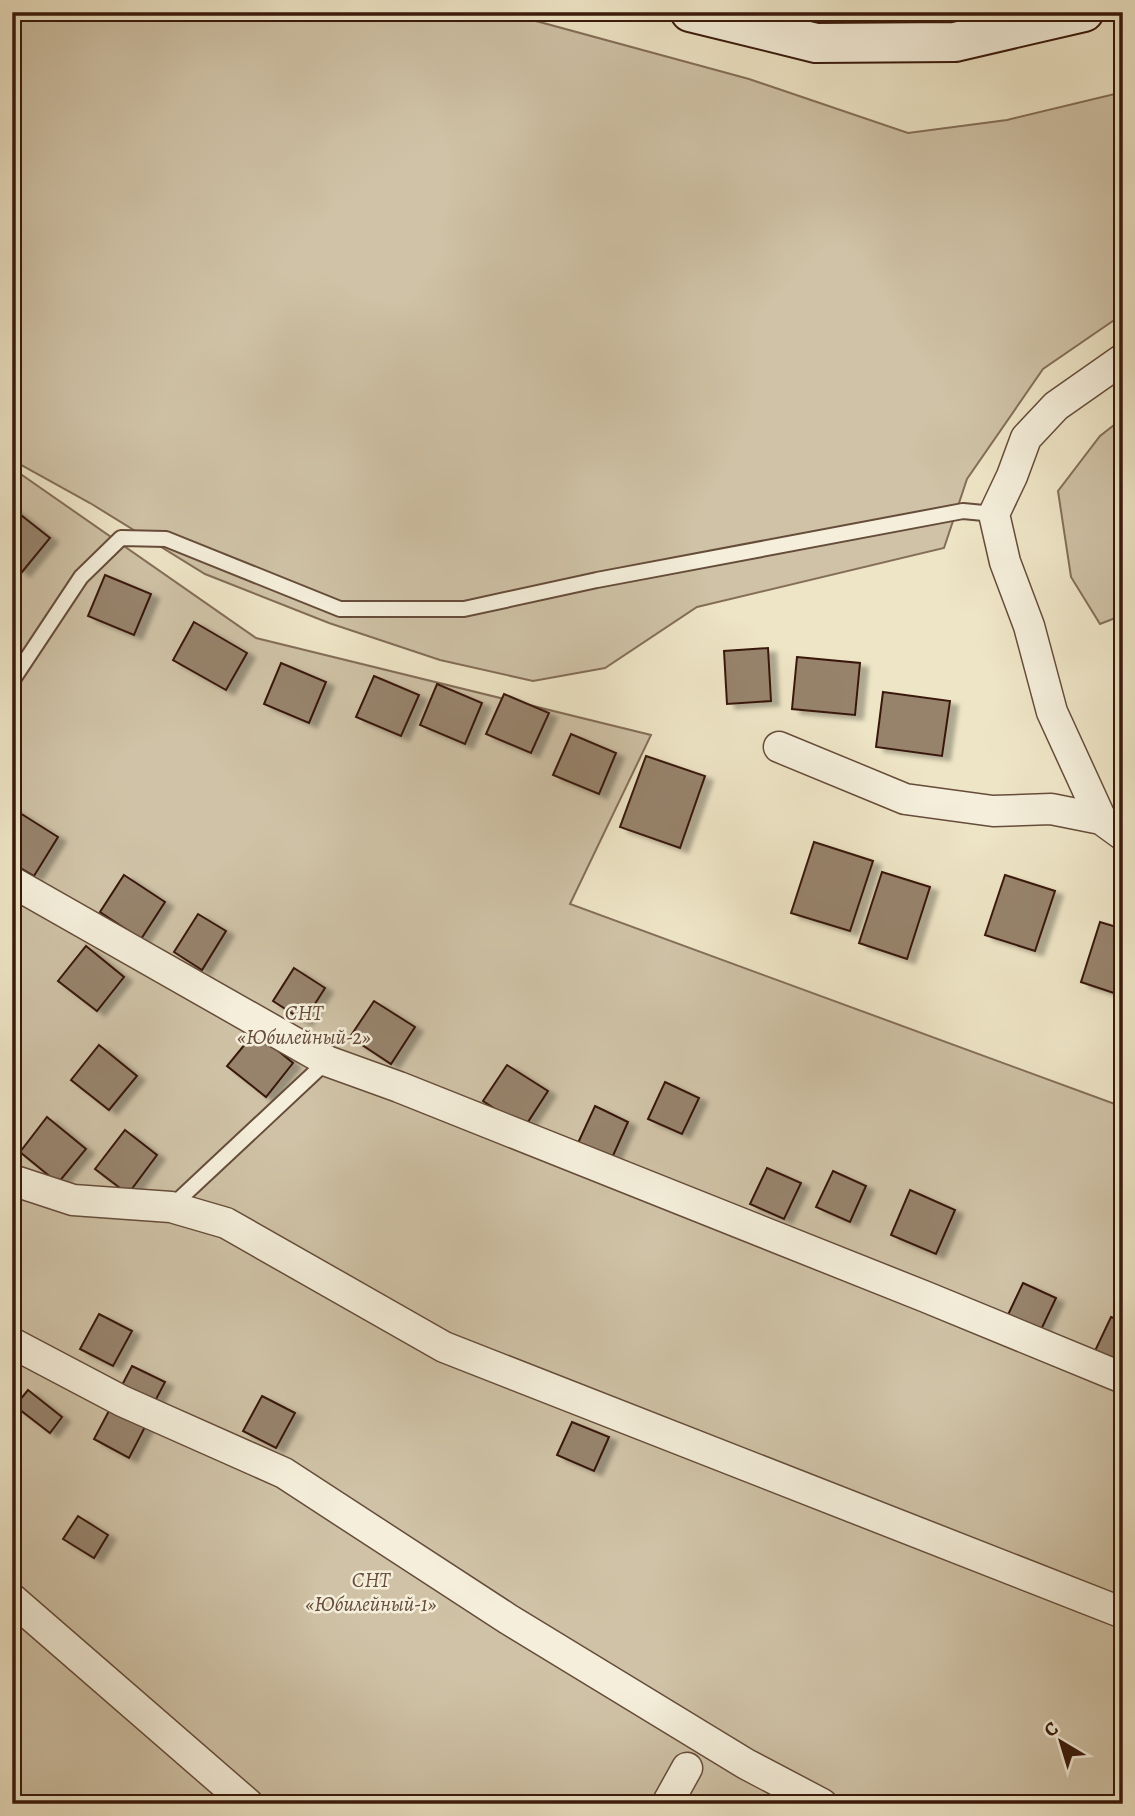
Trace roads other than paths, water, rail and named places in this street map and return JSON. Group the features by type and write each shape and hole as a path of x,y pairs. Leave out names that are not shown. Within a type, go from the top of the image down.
{"street":[{"path":"712,15 816,43 956,42 1084,12"},
{"path":"1112,827 1052,712 1029,626 1005,562 994,514 1026,438 1056,406 1123,359"},
{"path":"779,747 905,799 993,811 1051,808 1112,827"},
{"path":"12,882 327,1061 399,1087 887,1281 1123,1378"},
{"path":"12,1180 73,1200 171,1208 226,1223 444,1347 1123,1613"},
{"path":"12,1343 122,1401 284,1473 520,1626 746,1764 822,1804"},
{"path":"12,1599 248,1804"},
{"path":"667,1804 687,1768"}],"lane":[{"path":"12,681 81,577 121,538 166,539 341,609 464,609 597,580 963,511 994,514"},
{"path":"171,1208 327,1061"}],"park label":[{"name":"СНТ «Юбилейный-2»","path":"304,1025"},
{"name":"СНТ «Юбилейный-1»","path":"371,1592"}]}
